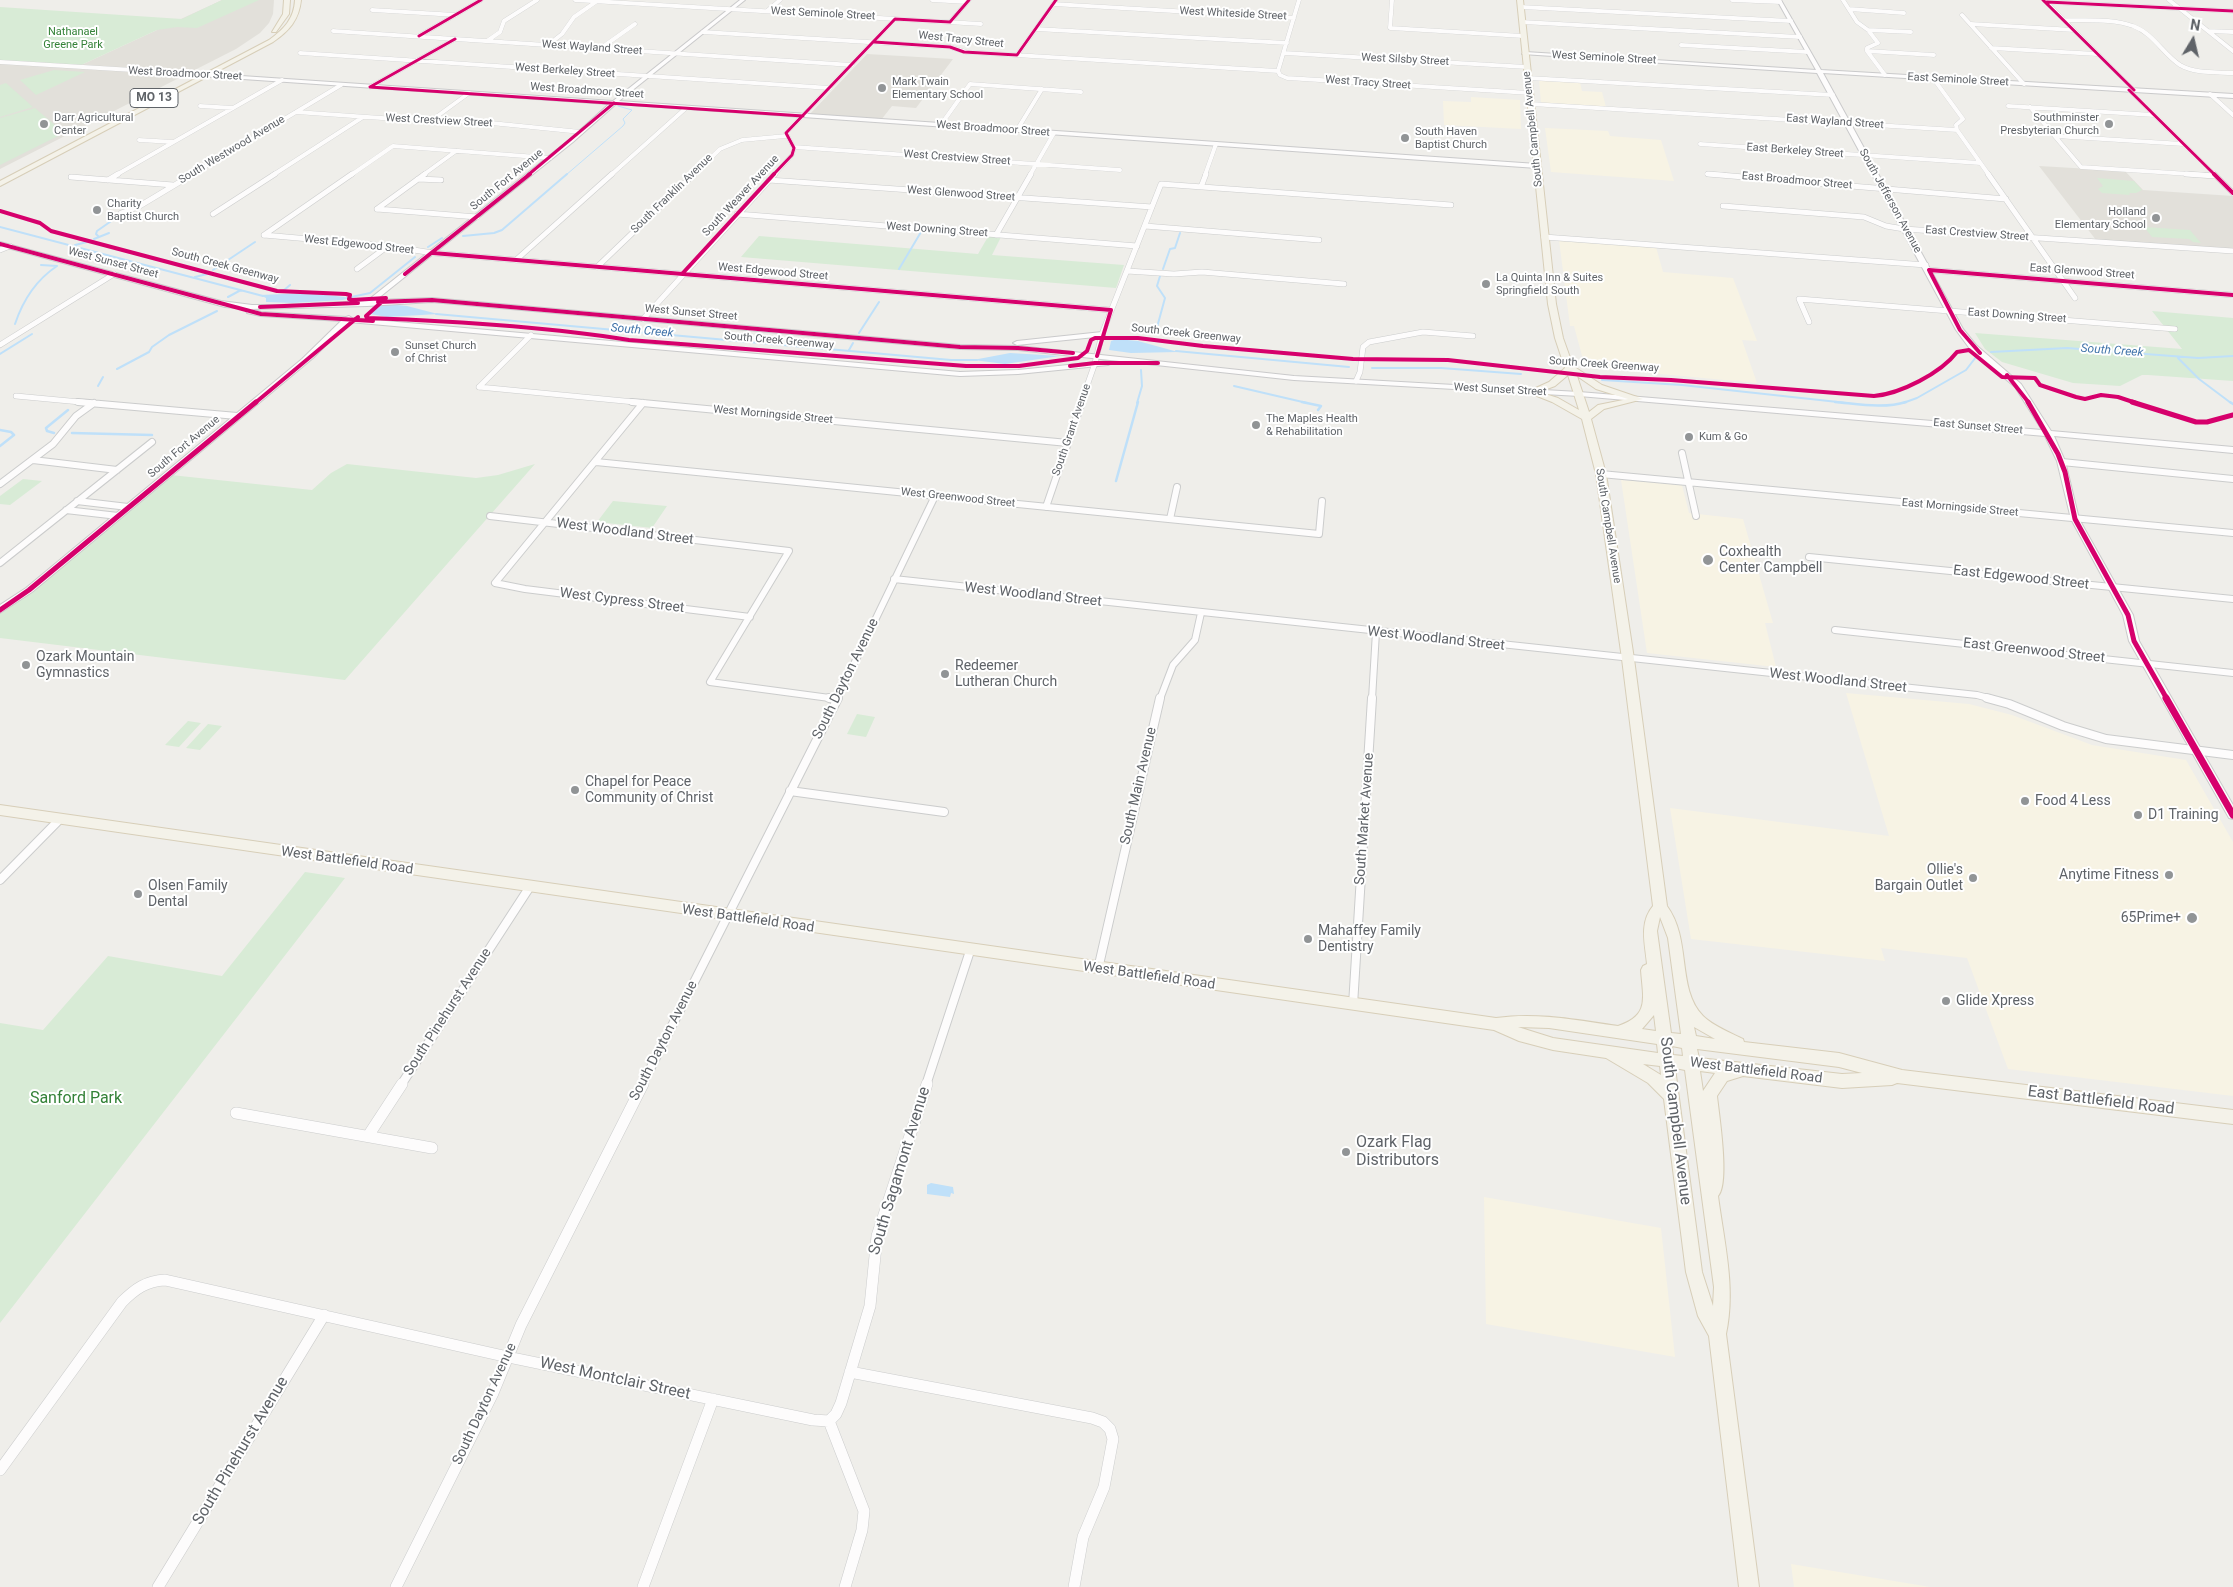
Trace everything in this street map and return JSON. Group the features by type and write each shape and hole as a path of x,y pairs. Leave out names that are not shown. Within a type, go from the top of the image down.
{"main road":[{"name":"MO 13","path":"0,177 243,52 276,30 286,14 287,0"},
{"name":"MO 13","path":"0,184 209,75 279,36 296,17 298,0"},
{"name":"South Campbell Avenue","path":"1521,3 1552,304 1559,338 1579,394 1601,474 1628,659 1660,907 1668,918 1675,938 1722,1287 1721,1316 1717,1334 1749,1587"},
{"path":"1531,392 1552,384 1570,368 1599,387 1639,399"},
{"path":"1531,392 1561,403 1586,418 1608,404 1639,399"},
{"name":"West Battlefield Road","path":"0,810 529,888 1353,1005 1496,1024 1549,1022 1665,1039 1839,1060 1902,1077 1970,1086"},
{"name":"South Campbell Avenue","path":"1660,907 1652,917 1652,941 1694,1272 1707,1316 1717,1334"},
{"path":"1616,1032 1636,1026 1645,1018 1650,1010 1648,954 1652,941"},
{"path":"1684,1001 1690,1012 1700,1022 1747,1049"},
{"name":"West Battlefield Road","path":"1496,1024 1519,1035 1553,1044 1668,1061 1842,1081 1902,1077"},
{"path":"1600,1051 1645,1072 1664,1086 1672,1098"},
{"path":"1711,1205 1716,1168 1709,1103 1711,1090 1724,1075 1751,1071"},
{"name":"East Battlefield Road","path":"1970,1086 2233,1117"}],"street":[{"path":"419,36 481,0"},
{"path":"487,41 500,32 504,21 537,0"},
{"name":"West Seminole Street","path":"575,0 980,24"},
{"name":"South Fort Avenue","path":"0,610 29,590 372,302 550,158 614,103 743,0"},
{"path":"768,11 780,0"},
{"path":"932,0 968,1"},
{"path":"1017,55 1056,0"},
{"path":"1278,71 1299,0"},
{"path":"1392,0 1390,28 1523,36"},
{"path":"1732,0 1779,1"},
{"path":"1843,0 1857,22 1868,30 1878,43 1867,48 1867,51"},
{"path":"2169,0 2233,51"},
{"path":"548,45 562,34 574,17 597,1"},
{"path":"950,22 968,1"},
{"name":"South Jefferson Avenue","path":"1779,1 1849,123 1904,229 1968,341 2018,386 2048,433 2062,462 2075,519 2128,615 2134,641 2144,663 2233,815"},
{"path":"2045,1 2233,11"},
{"path":"2045,1 2233,194"},
{"path":"1521,3 1791,21"},
{"name":"West Whiteside Street","path":"1053,4 1294,18"},
{"path":"372,10 456,15"},
{"path":"1850,10 1904,12"},
{"path":"1962,15 2024,84"},
{"path":"786,136 895,19"},
{"path":"2064,20 2119,23 2133,27 2143,32 2181,65 2201,72 2233,74"},
{"path":"1522,22 1800,37"},
{"path":"601,48 635,24"},
{"path":"1971,24 2074,30"},
{"path":"1036,29 1287,43"},
{"path":"1868,30 1911,32"},
{"name":"West Wayland Street","path":"333,31 852,65"},
{"path":"2208,31 2233,32"},
{"name":"West Tracy Street","path":"703,32 950,47 964,52 1278,71 1280,76 1287,78 1530,93"},
{"path":"370,87 455,39"},
{"path":"1681,45 1808,52"},
{"path":"1991,48 2097,54"},
{"path":"1867,51 1934,54"},
{"path":"1867,51 1885,75"},
{"name":"West Berkeley Street","path":"300,53 830,88"},
{"name":"West Silsby Street","path":"1284,53 1527,67"},
{"name":"West Seminole Street","path":"1525,54 1682,62"},
{"name":"West Broadmoor Street","path":"0,62 1537,166"},
{"name":"East Seminole Street","path":"1682,62 2233,96"},
{"path":"1528,78 1833,96"},
{"path":"1933,78 1964,119 1956,125 1957,130 2075,298"},
{"path":"108,180 282,80"},
{"path":"940,126 970,84 1081,92"},
{"name":"South Westwood Avenue","path":"121,213 138,207 341,85"},
{"path":"1017,130 1042,89"},
{"path":"432,120 469,93"},
{"path":"2210,94 2233,115"},
{"name":"East Wayland Street","path":"1531,104 1957,130"},
{"path":"200,106 233,108"},
{"path":"2008,106 2154,115"},
{"path":"2030,107 2081,167 2215,176"},
{"path":"516,260 686,108"},
{"name":"West Crestview Street","path":"296,112 482,122 581,132"},
{"path":"213,214 363,117"},
{"path":"996,234 1054,133"},
{"name":"South Weaver Avenue","path":"643,319 792,155 794,147 786,136"},
{"name":"South Franklin Avenue","path":"598,267 720,148 742,140 786,136"},
{"path":"2055,136 2183,144"},
{"path":"139,140 173,142"},
{"path":"1216,144 1201,187 1451,205"},
{"name":"East Berkeley Street","path":"1700,144 1980,163"},
{"name":"West Edgewood Street","path":"456,151 393,146 264,235 388,246 434,253 1111,310"},
{"name":"West Crestview Street","path":"794,147 1120,170"},
{"path":"477,217 377,209 456,151 550,158"},
{"name":"East Broadmoor Street","path":"1707,174 2006,199"},
{"path":"71,177 173,185"},
{"path":"418,179 441,180"},
{"name":"West Glenwood Street","path":"769,180 1152,208"},
{"name":"South Grant Avenue","path":"1046,507 1096,359 1102,334 1161,184 1201,187"},
{"name":"East Crestview Street","path":"1723,206 1864,217 1886,226 1904,229 2233,251"},
{"name":"West Downing Street","path":"737,214 1137,246"},
{"path":"1145,226 1319,240"},
{"name":"East Glenwood Street","path":"1544,237 1775,254 2233,295"},
{"name":"West Sunset Street","path":"0,244 261,314 531,335 960,374 1018,372 1096,359"},
{"path":"0,250 10,246"},
{"path":"357,269 388,246"},
{"name":"South Fort Avenue","path":"372,302 392,289 411,271"},
{"path":"1127,271 1174,274 1202,272 1344,284"},
{"path":"0,346 114,274"},
{"path":"392,289 392,292 399,295 432,300"},
{"name":"East Downing Street","path":"1809,322 1800,299 2175,329"},
{"name":"West Sunset Street","path":"221,303 262,307 432,300 960,347 1018,348 1096,359 1158,363 1294,378 1579,394 1842,415"},
{"path":"1356,381 1360,372 1363,347 1373,341 1424,332 1473,336"},
{"path":"960,347 1102,334"},
{"name":"West Morningside Street","path":"531,335 479,387 1068,443"},
{"path":"16,396 237,416"},
{"path":"0,484 53,444 76,416 94,403"},
{"path":"544,523 643,403"},
{"name":"East Sunset Street","path":"1842,415 2233,450"},
{"path":"0,564 152,442"},
{"path":"1682,452 1696,516"},
{"path":"33,460 117,470"},
{"name":"West Greenwood Street","path":"596,462 1319,534 1322,501"},
{"path":"2062,462 2233,479"},
{"path":"1601,474 1688,482"},
{"name":"East Morningside Street","path":"1688,482 2233,534"},
{"path":"1170,519 1177,486"},
{"name":"South Dayton Avenue","path":"396,1587 493,1393 521,1325 837,698 935,496"},
{"path":"77,501 128,507"},
{"path":"66,510 118,516"},
{"name":"West Woodland Street","path":"490,516 789,551 750,617"},
{"name":"West Cypress Street","path":"544,523 495,583 525,589 750,617"},
{"name":"East Edgewood Street","path":"1809,557 2233,599"},
{"name":"West Woodland Street","path":"894,579 1977,696 2009,704 2063,726 2106,739 2233,755"},
{"name":"South Main Avenue","path":"1098,969 1160,693 1173,665 1195,640 1201,613"},
{"path":"750,617 710,682 837,698"},
{"name":"East Greenwood Street","path":"1835,630 2233,673"},
{"name":"South Market Avenue","path":"1353,1005 1376,632"},
{"path":"790,791 944,812"},
{"path":"0,880 60,819"},
{"name":"South Pinehurst Avenue","path":"368,1136 529,888"},
{"name":"South Sagamont Avenue","path":"829,1420 836,1414 841,1403 870,1303 872,1257 877,1236 970,951"},
{"path":"236,1113 432,1148"},
{"name":"West Montclair Street","path":"0,1470 122,1302 142,1284 154,1280 165,1280 508,1357 814,1420 829,1420"},
{"name":"South Pinehurst Avenue","path":"158,1587 324,1315"},
{"path":"850,1372 1092,1418 1103,1422 1110,1429 1113,1439 1104,1487 1083,1537 1074,1587"},
{"path":"642,1587 713,1399"},
{"path":"829,1420 864,1511 862,1530 845,1587"}],"shaded area":[{"name":"Darr Agricultural Center","path":"222,0 274,0 273,14 269,23 260,33 236,49 0,169 0,61 79,66"},
{"name":"Mark Twain Elementary School","path":"867,54 953,59 916,108 892,106 881,120 809,115"},
{"path":"1539,80 1580,82 1582,91 1602,92 1606,107 1541,103"},
{"path":"1471,97 1520,100 1521,129 1444,125 1443,101 1471,102"},
{"path":"1545,128 1608,131 1610,136 1661,140 1674,181 1551,172"},
{"name":"Holland Elementary School","path":"2039,166 2125,171 2143,190 2233,196 2233,250 2096,240"},
{"path":"1559,240 1656,247 1663,272 1733,278 1757,341 1742,340 1757,383 1585,367 1574,326 1570,326"},
{"path":"1621,480 1682,485 1689,513 1743,519 1773,623 1765,623 1776,667 1647,653"},
{"path":"1846,693 1969,704 2012,715 2092,745 2186,760 2233,842 2233,1096 2008,1069 1967,958 1881,948 1885,961 1691,939 1670,808 1889,836"},
{"path":"1484,1197 1661,1228 1675,1357 1486,1324"},
{"path":"1791,1564 1888,1580 1930,1587 1794,1587"}],"green space":[{"name":"Nathanael Greene Park","path":"222,0 259,0 197,28 177,27 157,30 79,66 0,61 0,7 182,19"},
{"path":"54,70 85,72 36,95 20,80"},
{"path":"6,83 33,107 0,117 0,85"},
{"path":"35,108 64,133 0,165 0,118"},
{"path":"2097,178 2134,181 2142,190 2136,193 2129,193 2130,195 2102,193 2098,189 2103,186"},
{"path":"2144,227 2190,230 2201,243 2193,242 2189,239 2152,237"},
{"path":"989,235 1001,237 992,255 1124,265 1116,288 741,257 759,236 978,254"},
{"path":"2152,311 2233,318 2233,381 2142,375 2120,386 2073,383 2002,362 1985,349 1975,333 2182,349"},
{"path":"347,464 476,478 498,475 535,464 345,680 0,638 0,614 34,589 171,475 312,490 331,473"},
{"path":"23,479 42,481 10,505 0,504 0,496"},
{"path":"613,501 667,506 652,528 597,522"},
{"path":"857,714 875,717 866,737 847,734"},
{"path":"188,721 201,723 179,747 165,745"},
{"path":"208,724 222,726 200,750 186,748"},
{"name":"Sanford Park","path":"305,872 345,878 0,1323 0,1023 43,1030 108,956 222,976"}],"water":[{"path":"307,293 345,297 343,300 292,303 266,302 266,298 260,295"},
{"path":"381,305 407,306 438,314 387,317 370,314"},
{"path":"1117,339 1138,341 1178,352 1131,353 1109,350 1111,341"},
{"path":"1010,353 1060,356 1005,364 973,360"},
{"path":"931,1183 953,1187 954,1194 951,1193 950,1197 927,1194 927,1185"}],"waterway":[{"path":"566,175 623,126 625,123 623,119 632,110 618,106"},
{"path":"463,236 494,233 502,230 567,174"},
{"path":"99,237 96,234 97,231 117,217"},
{"name":"South Creek","path":"0,227 241,290"},
{"path":"899,269 921,232"},
{"path":"99,237 109,233"},
{"path":"1163,269 1170,249 1175,248 1180,233"},
{"path":"94,239 99,237"},
{"path":"428,247 442,238"},
{"path":"75,245 87,242"},
{"path":"213,270 255,242"},
{"path":"80,256 91,251"},
{"path":"342,299 370,293 415,257"},
{"path":"15,324 31,291 57,266 41,265"},
{"name":"South Creek","path":"195,277 207,274"},
{"path":"1156,331 1165,298 1157,286 1160,276"},
{"path":"283,291 290,285"},
{"path":"228,297 241,290"},
{"name":"South Creek","path":"241,290 263,296"},
{"path":"859,333 879,302"},
{"path":"117,369 149,352 152,347 169,335 217,311"},
{"name":"South Creek","path":"436,314 951,360 977,360"},
{"path":"0,354 32,334"},
{"path":"849,350 853,343"},
{"name":"South Creek","path":"1991,352 2067,348 2198,358 2233,356"},
{"name":"South Creek","path":"1176,351 1349,367"},
{"name":"South Creek","path":"1905,402 1917,398 1966,370 1976,357"},
{"path":"2178,358 2199,379 2231,403"},
{"name":"South Creek","path":"1372,368 1441,368 1521,374"},
{"path":"1137,403 1142,386 1141,370"},
{"path":"98,386 103,377"},
{"name":"South Creek","path":"1602,380 1682,385 1847,403"},
{"path":"1234,386 1307,403"},
{"path":"1116,481 1138,402"},
{"path":"1302,402 1321,406 1318,410"},
{"name":"South Creek","path":"1835,402 1880,406 1905,402"},
{"path":"54,433 47,431 46,428 68,410"},
{"path":"0,430 11,432 14,435 0,446"},
{"path":"72,433 152,435"}],"cycle path":[{"path":"419,36 481,0"},
{"path":"682,274 792,155 794,148 786,133 895,19 950,22 969,0"},
{"path":"874,42 950,47 964,52 1017,55 1056,0"},
{"path":"2043,0 2134,90"},
{"path":"2047,2 2233,11"},
{"path":"370,87 455,39"},
{"path":"370,87 803,116"},
{"path":"2129,90 2233,193"},
{"path":"405,274 571,141 614,103"},
{"name":"South Creek Greenway","path":"0,211 40,223 51,231 277,291 346,294 350,295 349,299 352,300 386,298 366,316 367,318 452,321 593,334 629,340 966,366 1019,366 1078,358 1087,351 1091,340 1095,338 1138,338 1203,346 1353,359 1448,360 1600,377 1671,380 1874,396 1888,395 1900,391 1949,363 1957,352 1969,350 2002,377 2035,378 2040,385 2076,397 2085,399 2101,395 2118,397 2196,422 2207,422 2233,415"},
{"path":"0,244 261,314 373,321"},
{"path":"433,253 1111,310 1097,356"},
{"path":"1929,270 1960,330 1980,353"},
{"path":"1929,270 2233,295"},
{"name":"South Creek Greenway","path":"378,302 432,300 960,347 1018,348 1073,353"},
{"path":"260,307 358,303"},
{"path":"0,610 29,590 358,317"},
{"path":"1070,366 1095,363 1158,363"},
{"path":"2007,375 2027,399 2058,454 2065,472 2075,519 2128,615 2134,641 2233,815"}],"place":[{"name":"Mark Twain Elementary School","path":"882,88"},
{"name":"Darr Agricultural Center","path":"44,124"},
{"name":"Southminster Presbyterian Church","path":"2109,124"},
{"name":"South Haven Baptist Church","path":"1405,138"},
{"name":"Charity Baptist Church","path":"97,210"},
{"name":"Holland Elementary School","path":"2156,218"},
{"name":"La Quinta Inn & Suites Springfield South","path":"1486,284"},
{"name":"Sunset Church of Christ","path":"395,352"},
{"name":"The Maples Health & Rehabilitation","path":"1256,425"},
{"name":"Kum & Go","path":"1689,437"},
{"name":"Coxhealth Center Campbell","path":"1708,560"},
{"name":"Ozark Mountain Gymnastics","path":"26,665"},
{"name":"Redeemer Lutheran Church","path":"945,674"},
{"name":"Chapel for Peace Community of Christ","path":"575,790"},
{"name":"Food 4 Less","path":"2025,801"},
{"name":"D1 Training","path":"2138,815"},
{"name":"Anytime Fitness","path":"2169,875"},
{"name":"Ollie's Bargain Outlet","path":"1973,878"},
{"name":"Olsen Family Dental","path":"138,894"},
{"name":"65Prime+","path":"2192,918"},
{"name":"Mahaffey Family Dentistry","path":"1308,939"},
{"name":"Glide Xpress","path":"1946,1001"},
{"name":"Ozark Flag Distributors","path":"1346,1152"}]}
